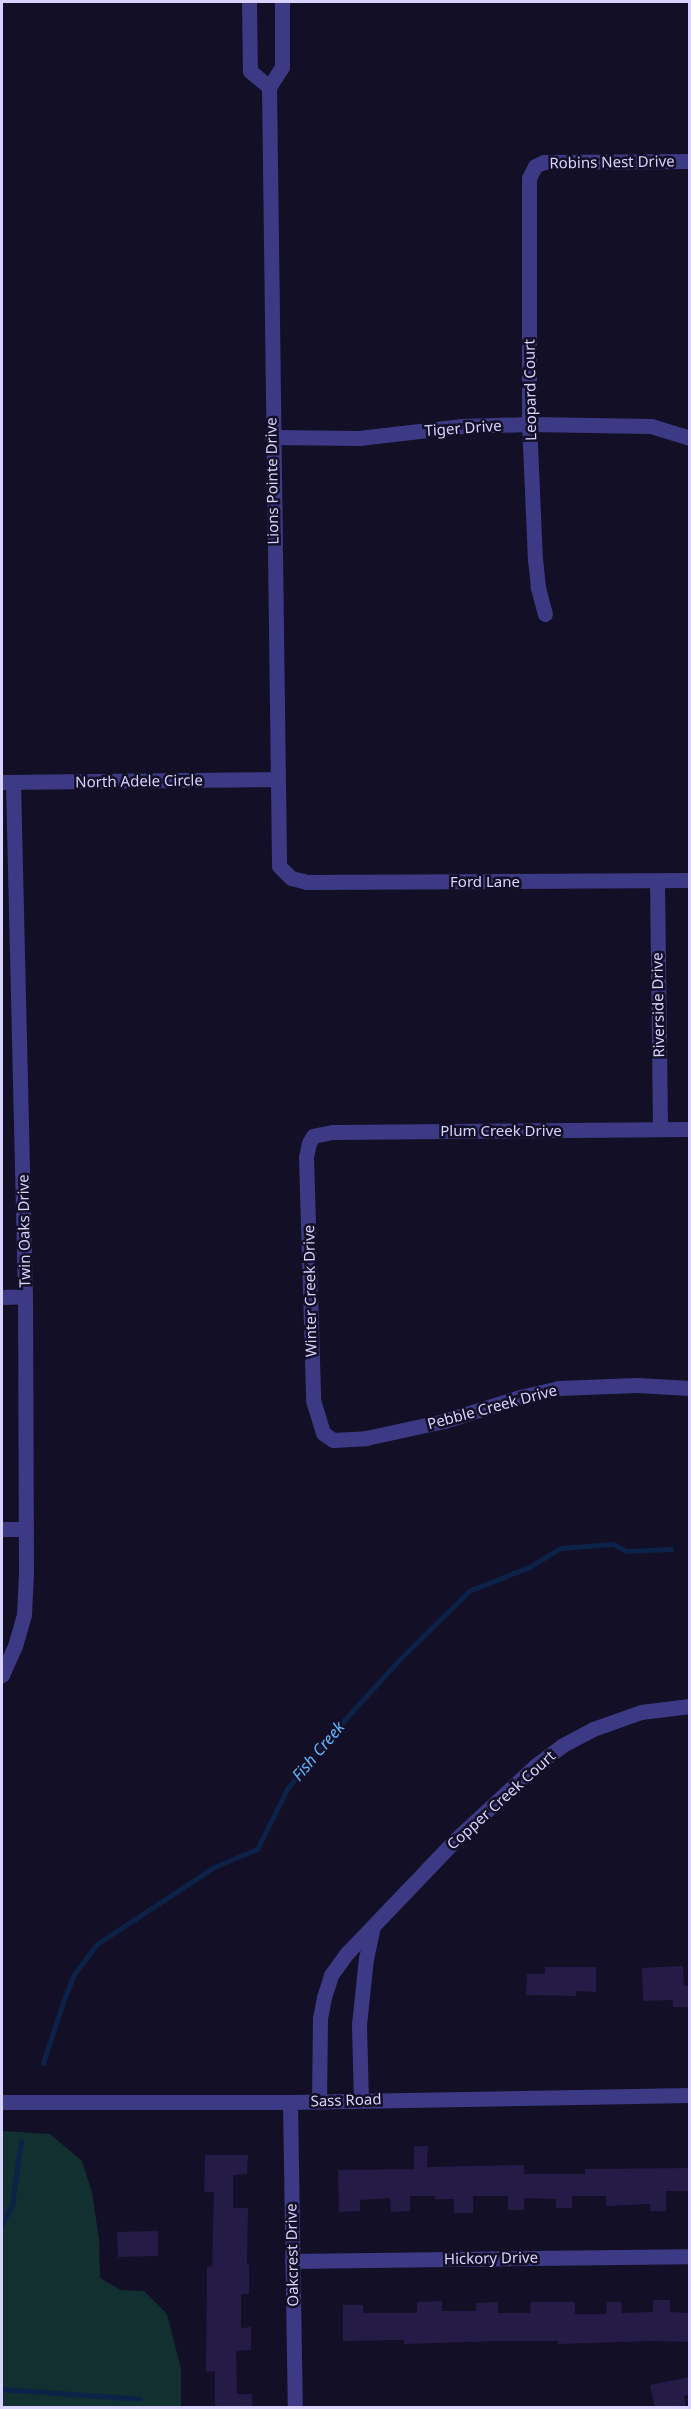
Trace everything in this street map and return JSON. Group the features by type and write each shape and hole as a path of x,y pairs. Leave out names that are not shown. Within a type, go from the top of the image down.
{"street":[{"path":"249,2 250,70 269,87 282,67 282,2"},
{"name":"Lions Pointe Drive","path":"269,87 277,855 283,873"},
{"name":"Robins Nest Drive","path":"535,166 544,162 690,161"},
{"name":"Leopard Court","path":"535,166 529,178 530,424 535,560 545,614"},
{"name":"Tiger Drive","path":"272,437 359,438 462,426 530,424 651,426 690,438"},
{"name":"North Adele Circle","path":"7,782 276,779"},
{"name":"Twin Oaks Drive","path":"2,1675 15,1646 24,1614 26,1528 25,1296 7,782"},
{"name":"Ford Lane","path":"283,873 299,881 358,883 690,880"},
{"name":"Riverside Drive","path":"657,881 660,1129"},
{"name":"Plum Creek Drive","path":"313,1136 332,1132 690,1129"},
{"name":"Winter Creek Drive","path":"313,1136 306,1157 313,1400 321,1430 333,1440"},
{"path":"2,1297 25,1296"},
{"name":"Pebble Creek Drive","path":"333,1440 349,1441 390,1433 558,1388 637,1385 690,1389"},
{"path":"2,1529 26,1528"},
{"name":"Copper Creek Court","path":"319,2101 320,2018 331,1975 346,1953 456,1839 535,1766 563,1745 593,1729 640,1712 690,1706"},
{"path":"361,2099 359,2025 366,1958 373,1926"},
{"name":"Sass Road","path":"2,2102 290,2102 690,2095"},
{"name":"Oakcrest Drive","path":"290,2102 295,2408"},
{"name":"Hickory Drive","path":"292,2261 690,2256"}],"green space":[{"path":"2,2131 50,2134 82,2161 92,2192 99,2239 100,2278 121,2290 144,2291 167,2314 181,2369 181,2407 2,2407"}],"building":[{"path":"683,1966 684,1986 690,1986 690,2007 673,2007 673,2000 643,2001 642,1968"},
{"path":"545,1967 596,1967 596,1992 576,1991 576,1996 526,1995 527,1974 545,1974"},
{"path":"414,2146 428,2146 427,2167 524,2165 524,2174 585,2174 585,2169 690,2168 690,2191 666,2191 666,2211 650,2211 650,2204 606,2206 606,2196 572,2196 572,2208 556,2208 556,2199 524,2198 524,2210 508,2210 508,2196 473,2196 473,2213 454,2213 454,2199 410,2196 410,2211 391,2212 390,2198 360,2200 360,2211 339,2212 338,2170 414,2169"},
{"path":"205,2155 248,2155 247,2174 233,2175 233,2208 248,2208 249,2294 241,2294 241,2328 251,2327 251,2350 236,2351 237,2394 252,2394 252,2408 215,2408 215,2371 206,2372 207,2267 212,2266 214,2192 204,2192"},
{"path":"158,2231 158,2256 118,2257 117,2232"},
{"path":"653,2300 670,2300 670,2312 690,2313 690,2342 558,2344 558,2341 498,2341 404,2344 404,2340 343,2341 343,2305 363,2305 363,2313 417,2313 417,2302 442,2301 442,2311 476,2311 476,2303 498,2302 498,2313 530,2313 531,2302 575,2302 575,2314 606,2314 607,2302 621,2302 622,2313 653,2312"},
{"path":"690,2377 690,2395 684,2396 686,2408 655,2408 650,2385"}],"waterway":[{"name":"Fish Creek","path":"43,2063 75,1973 97,1944 214,1867 257,1849 287,1789 318,1749 399,1660 469,1591 529,1567 561,1548 613,1544 626,1551 671,1549"},
{"name":"Fish Creek","path":"2,2224 12,2204 21,2141"},
{"path":"2,2389 140,2399"}]}
